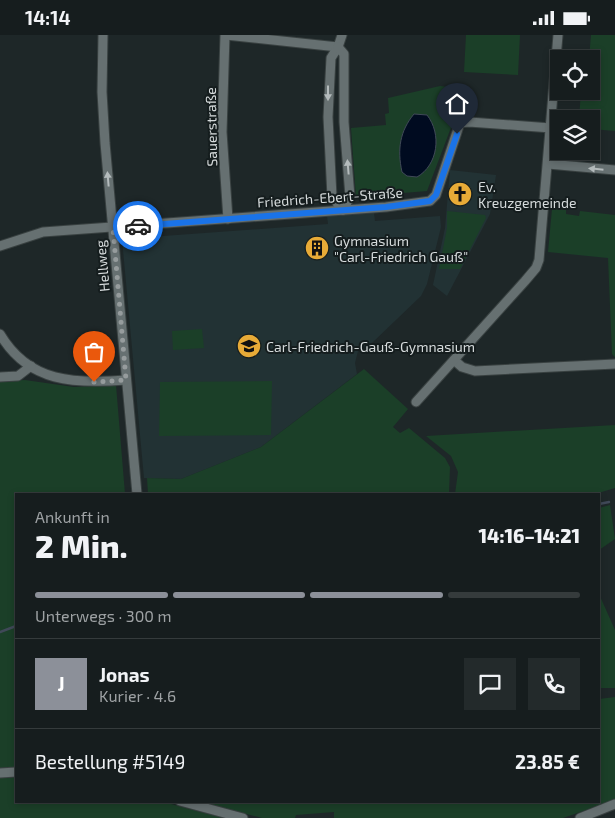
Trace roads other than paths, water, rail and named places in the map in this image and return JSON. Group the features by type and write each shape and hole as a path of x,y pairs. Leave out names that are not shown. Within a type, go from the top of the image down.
{"street":[{"name":"Hellweg","path":"103,35 102,98 137,493"},
{"path":"226,35 338,47 344,54 344,122 350,197 343,210 332,197 328,117 331,58 338,47 342,35"},
{"name":"Sauerstraße","path":"226,35 222,132 228,219"},
{"path":"552,110 558,35"},
{"name":"Friedrich-Ebert-Straße","path":"0,246 43,232 343,210 430,201 436,195 460,123 469,121 550,128"},
{"path":"416,402 536,268 541,253 550,140"},
{"path":"548,164 615,170"},
{"path":"0,334 8,347 31,367 59,380 94,382 126,380"},
{"path":"454,360 462,367 475,371 615,364"},
{"path":"0,377 18,376 31,367"},
{"path":"0,773 15,772"},
{"path":"187,803 243,818"},
{"path":"580,818 615,804"}],"water":[{"path":"414,114 427,115 435,131 436,140 436,149 430,165 417,177 407,176 402,172 400,156 403,134"}],"waterway":[{"path":"600,504 609,502"},
{"path":"0,632 15,626"}],"place":[{"name":"Ev. Kreuzgemeinde","path":"460,194"},
{"name":"Gymnasium \"Carl-Friedrich Gauß\"","path":"317,248"},
{"name":"Carl-Friedrich-Gauß-Gymnasium","path":"249,346"}]}
